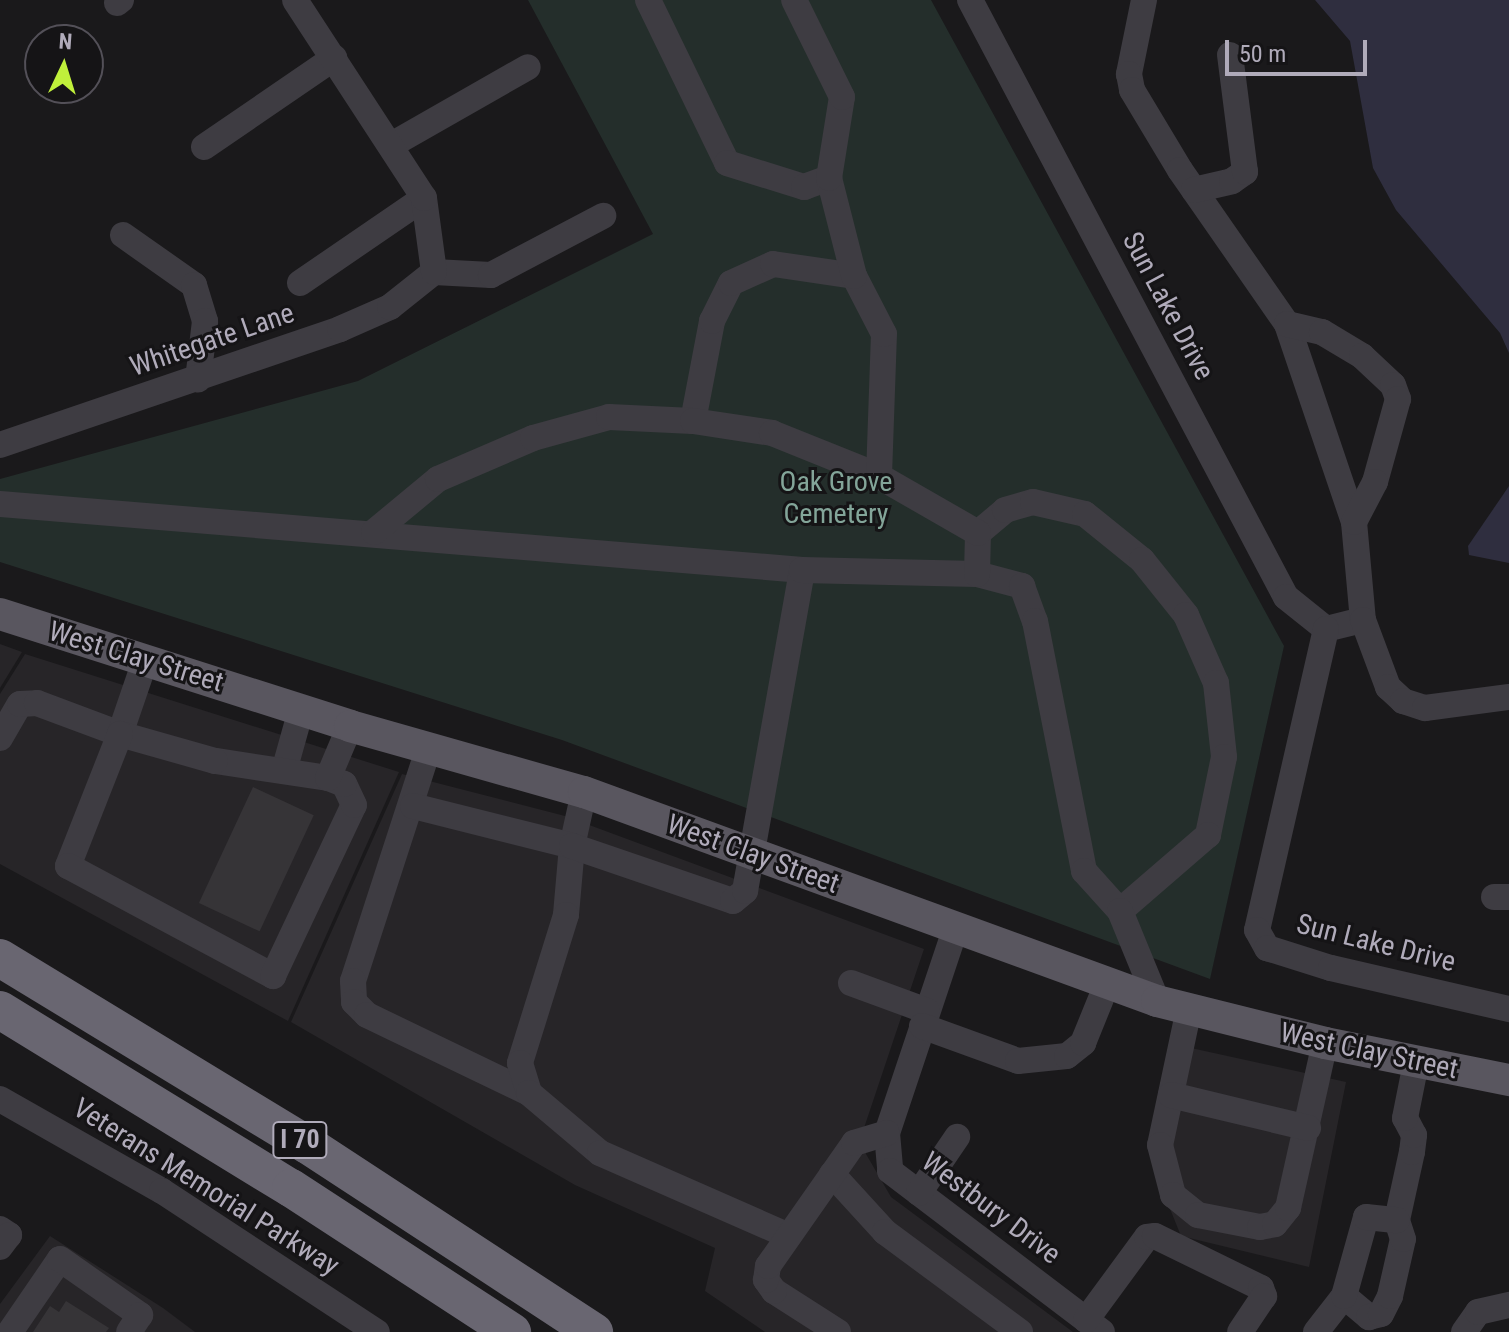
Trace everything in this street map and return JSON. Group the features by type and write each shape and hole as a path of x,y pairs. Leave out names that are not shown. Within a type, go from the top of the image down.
{"highway":[{"name":"I 70","path":"0,958 308,1145 594,1332"},
{"name":"I 70","path":"0,1010 278,1180 512,1332"}],"main road":[{"name":"West Clay Street","path":"5,623 146,658 350,726 584,792 750,851 955,930 1157,1001 1325,1043 1509,1080"}],"street":[{"path":"296,0 393,144 424,198 434,272 491,275 603,216"},
{"path":"648,0 727,163 804,187 829,178"},
{"path":"794,0 842,97 829,178 854,276 884,334 879,476"},
{"name":"Sun Lake Drive","path":"970,0 1286,597 1326,629 1257,930 1267,948 1331,968 1509,1009"},
{"path":"1144,0 1129,74 1132,90 1194,190 1287,324 1354,522 1363,620 1374,661 1388,687 1403,701 1425,708 1509,697"},
{"path":"1194,190 1232,181 1245,172 1230,55"},
{"path":"204,147 334,58"},
{"path":"393,144 528,67"},
{"name":"Whitegate Lane","path":"300,283 424,198"},
{"path":"123,235 194,285 205,321 198,380"},
{"path":"693,421 712,321 731,283 773,264 854,276"},
{"name":"Whitegate Lane","path":"0,445 198,380 390,307 434,272"},
{"path":"1287,324 1322,332 1362,356 1393,385 1398,399 1375,482 1354,522"},
{"path":"374,532 438,479 533,438 609,417 693,421 772,433 879,476 978,533"},
{"path":"977,574 978,533 1005,510 1033,502 1085,514 1142,560 1186,615 1216,683 1224,757 1208,835 1120,911"},
{"path":"0,504 212,525 374,532 802,570 977,574 1022,586 1038,636 1084,871 1120,911 1157,1001"},
{"path":"413,806 572,846 733,901 745,891 802,570"},
{"path":"1326,629 1363,620"},
{"path":"0,738 20,704 37,703 120,734 215,761 328,778 344,784 354,805 273,976 68,866 120,734 146,658"},
{"path":"284,771 301,710"},
{"path":"328,778 350,726"},
{"path":"429,747 413,806 353,981 354,1002 367,1015 529,1093 600,1153 789,1236"},
{"path":"529,1093 520,1063 566,915 572,846 584,792"},
{"name":"Westbury Drive","path":"955,930 887,1133 890,1171 1094,1326"},
{"path":"851,983 1018,1061 1053,1059 1083,1043 1107,984"},
{"path":"1189,1009 1160,1145 1173,1195 1198,1215 1260,1227 1275,1224 1293,1196 1325,1043"},
{"path":"1344,1296 1369,1317 1381,1314 1403,1239 1397,1220 1412,1152 1414,1135 1405,1118 1416,1063"},
{"path":"1171,1095 1308,1128"},
{"name":"Veterans Memorial Parkway","path":"0,1099 162,1191 377,1332"},
{"path":"838,1332 774,1291 766,1280 768,1266 854,1143 887,1133"},
{"path":"919,1193 957,1137"},
{"path":"832,1174 885,1232 1020,1332"},
{"path":"1316,1332 1344,1296 1366,1217 1397,1220"},
{"path":"0,1229 9,1235 0,1247"},
{"path":"1094,1326 1147,1237 1155,1236 1261,1288 1264,1296 1240,1332"},
{"path":"10,1332 60,1259 140,1315 129,1332"},
{"path":"1464,1332 1478,1312 1509,1305"}],"shaded area":[{"path":"0,644 22,652 0,688"},
{"path":"25,654 399,772 288,1021 0,864 0,694"},
{"path":"402,774 565,816 924,949 864,1128 866,1154 891,1197 1073,1332 765,1332 705,1291 715,1248 575,1185 291,1022"},
{"path":"1191,1048 1346,1082 1309,1267 1181,1236 1162,1189"},
{"path":"50,1236 195,1332 0,1332 0,1304"}],"green space":[{"name":"Oak Grove Cemetery","path":"528,0 931,0 1284,646 1210,979 562,740 0,562 0,479 358,381 653,234"}],"water":[{"path":"1315,0 1509,0 1509,353 1500,333 1396,210 1373,168 1350,41"},
{"path":"1509,486 1509,563 1469,555 1468,546"}],"building":[{"path":"253,787 314,815 260,931 199,903"},
{"path":"66,1301 109,1328 106,1332 33,1332 50,1306 59,1312"}]}
